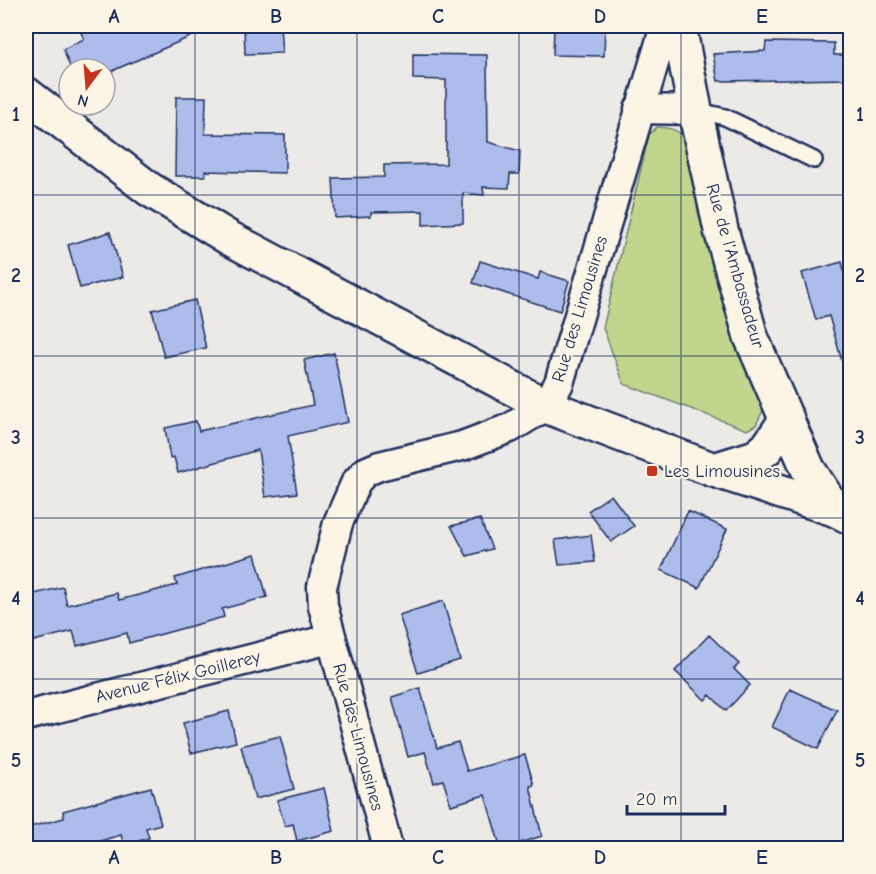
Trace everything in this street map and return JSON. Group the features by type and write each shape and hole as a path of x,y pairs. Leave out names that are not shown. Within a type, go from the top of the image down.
{"main road":[{"name":"Rue de l'Ambassadeur","path":"679,26 721,230 752,337 808,469 842,513"},
{"path":"26,94 149,189 229,238 546,406 714,470 842,513"},
{"path":"714,470 756,457 767,448 787,418"}],"street":[{"name":"Rue des Limousines","path":"388,849 322,606 322,587 326,565 338,523 356,482 365,472 379,466 462,446 510,428 546,406 559,383 665,26"},
{"path":"639,110 695,110"},
{"name":"Avenue Félix Goillerey","path":"26,716 330,639"}],"lane":[{"path":"695,110 725,117 814,160"}],"green space":[{"path":"657,127 676,131 689,144 738,351 764,408 756,425 747,430 624,384 603,328 649,135"}],"building":[{"path":"78,26 215,26 117,69 117,57 66,57 63,49 84,39"},
{"path":"244,26 280,26 282,53 245,54"},
{"path":"554,26 605,26 604,56 553,55"},
{"path":"766,42 834,43 834,55 850,55 850,79 718,81 713,54 765,51"},
{"path":"413,54 487,55 488,142 520,151 519,174 510,174 509,188 483,187 484,195 463,193 463,223 423,225 423,211 371,212 371,216 335,218 333,178 384,177 384,165 446,164 446,80 413,79"},
{"path":"176,97 206,97 205,134 285,135 285,173 205,171 205,176 175,176"},
{"path":"110,232 123,277 80,288 68,245"},
{"path":"480,261 538,279 540,272 569,281 560,311 473,283"},
{"path":"842,262 850,296 850,364 843,365 829,316 816,320 802,273"},
{"path":"195,300 206,348 164,357 152,310"},
{"path":"334,353 348,422 288,436 297,493 265,497 258,450 178,473 174,457 170,458 165,428 196,421 199,431 313,405 304,360"},
{"path":"611,495 634,526 611,542 588,511"},
{"path":"688,511 727,529 699,588 661,570"},
{"path":"480,519 492,549 467,556 451,526"},
{"path":"591,535 595,562 559,565 555,540"},
{"path":"255,554 267,597 222,609 224,617 129,643 127,633 77,646 73,631 26,643 26,596 63,587 67,605 117,593 119,600 177,585 175,578"},
{"path":"443,601 460,660 418,673 399,615"},
{"path":"709,635 739,664 734,669 750,685 726,711 710,695 705,700 675,671"},
{"path":"420,688 437,748 458,742 467,771 525,755 534,785 530,786 542,836 501,849 485,795 451,805 443,780 434,783 425,752 408,757 392,697"},
{"path":"790,689 837,710 818,749 772,727"},
{"path":"229,711 236,742 191,753 183,723"},
{"path":"280,736 294,789 255,799 241,746"},
{"path":"151,787 161,824 146,828 149,838 124,845 121,835 72,849 26,849 26,828 64,818 63,811"},
{"path":"324,788 334,831 297,841 293,824 285,826 277,800"}],"place":[{"name":"Les Limousines","path":"652,471"}]}
